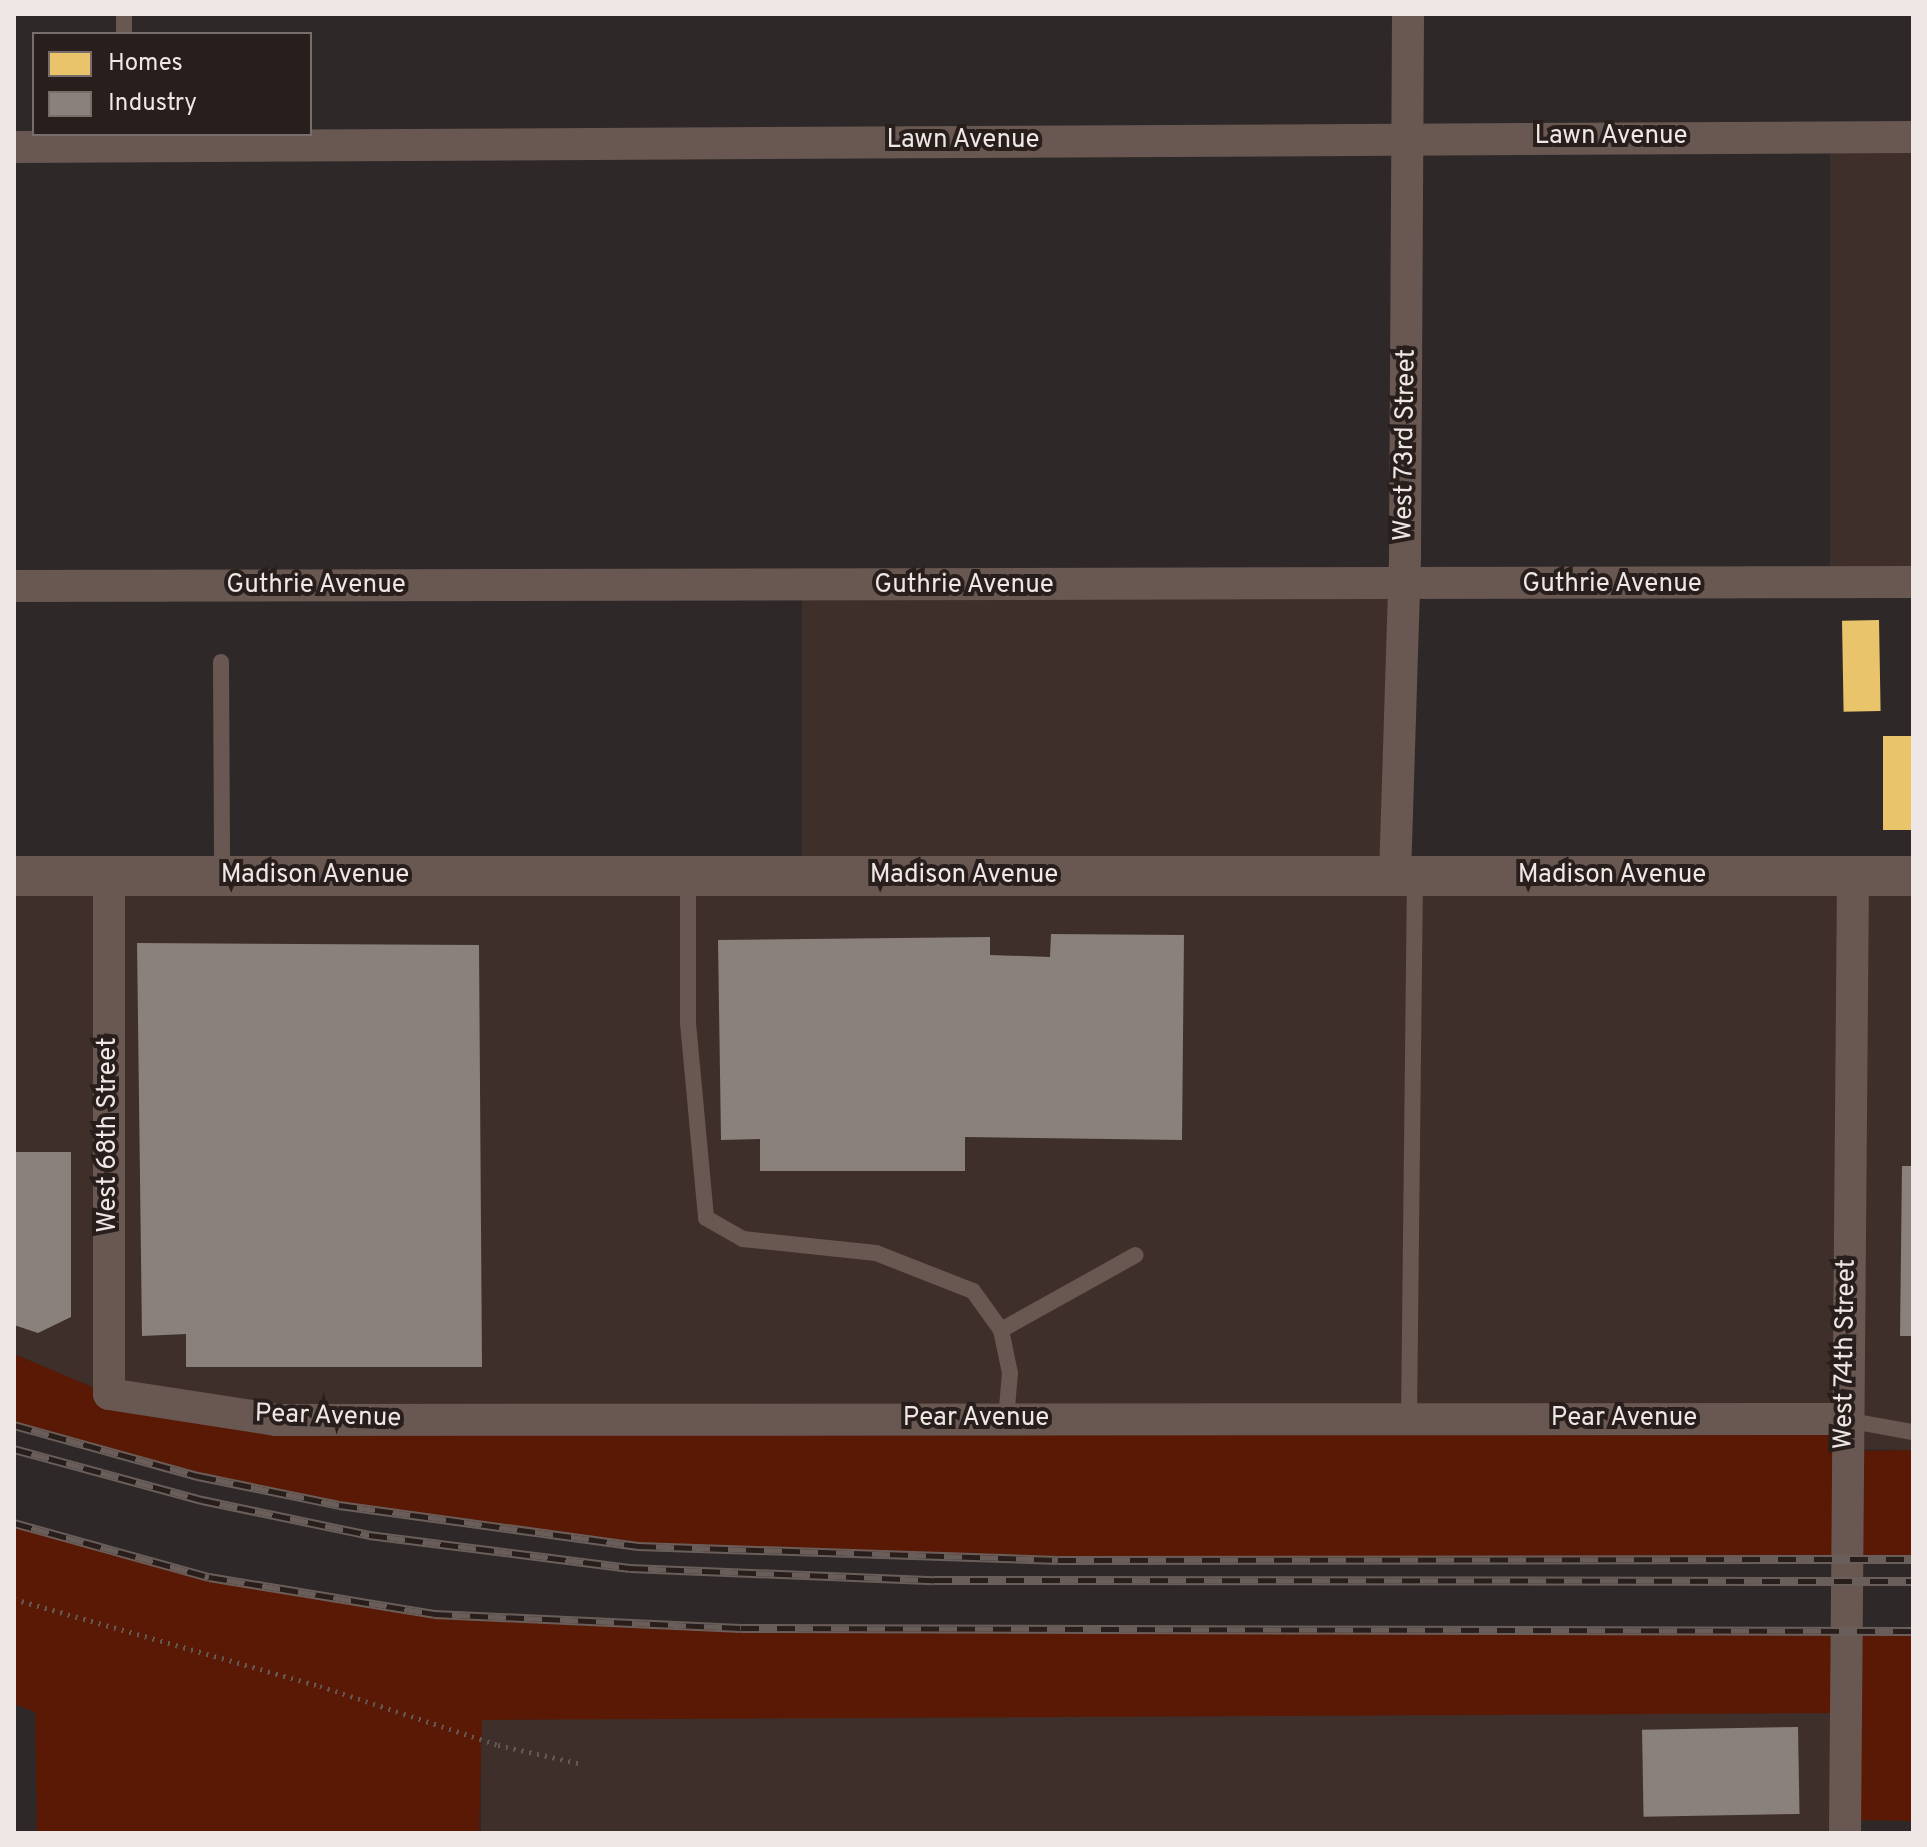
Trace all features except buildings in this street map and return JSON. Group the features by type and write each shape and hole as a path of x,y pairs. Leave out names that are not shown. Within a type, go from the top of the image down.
{"street":[{"name":"West 73rd Street","path":"1405,876 1408,14"},
{"name":"Lawn Avenue","path":"14,147 126,141 1913,137"},
{"name":"Guthrie Avenue","path":"14,586 1404,586 1913,582"},
{"name":"Madison Avenue","path":"14,876 1913,876"},
{"name":"West 68th Street","path":"109,876 109,1394"},
{"name":"West 74th Street","path":"1845,1833 1844,1419 1853,876"},
{"name":"Pear Avenue","path":"109,1394 276,1420 1844,1419"}],"lane":[{"path":"221,662 222,876"},
{"path":"688,876 688,1023 706,1218 743,1239 876,1253 973,1291 1001,1330 1010,1373 1006,1419"},
{"path":"1405,876 1409,1419"},
{"path":"1001,1330 1136,1255"},
{"path":"1844,1419 1913,1432"}],"path":[{"path":"14,1599 320,1686 498,1745 582,1764"}],"shaded area":[{"path":"1830,149 1913,149 1913,582 1830,582"},
{"path":"802,586 1404,586 1395,876 1913,876 1913,1450 276,1420 109,1394 14,1354 14,876 802,875"},
{"path":"14,1354 109,1394 276,1420 1844,1419 1845,1451 1913,1450 1913,1559 1058,1560 638,1546 339,1505 65,1442 14,1425"},
{"path":"14,1523 209,1577 434,1614 741,1628 1913,1631 1913,1821 1845,1820 1845,1713 482,1720 479,1833 37,1833 35,1712 14,1704"},
{"path":"481,1713 1845,1713 1845,1833 481,1833"}],"railway":[{"path":"14,1425 198,1476 339,1505 638,1546 1058,1560 1913,1559"},
{"path":"14,1449 202,1500 369,1535 630,1568 934,1580 1913,1581"},
{"path":"14,1523 209,1577 434,1614 741,1628 1913,1631"}]}
